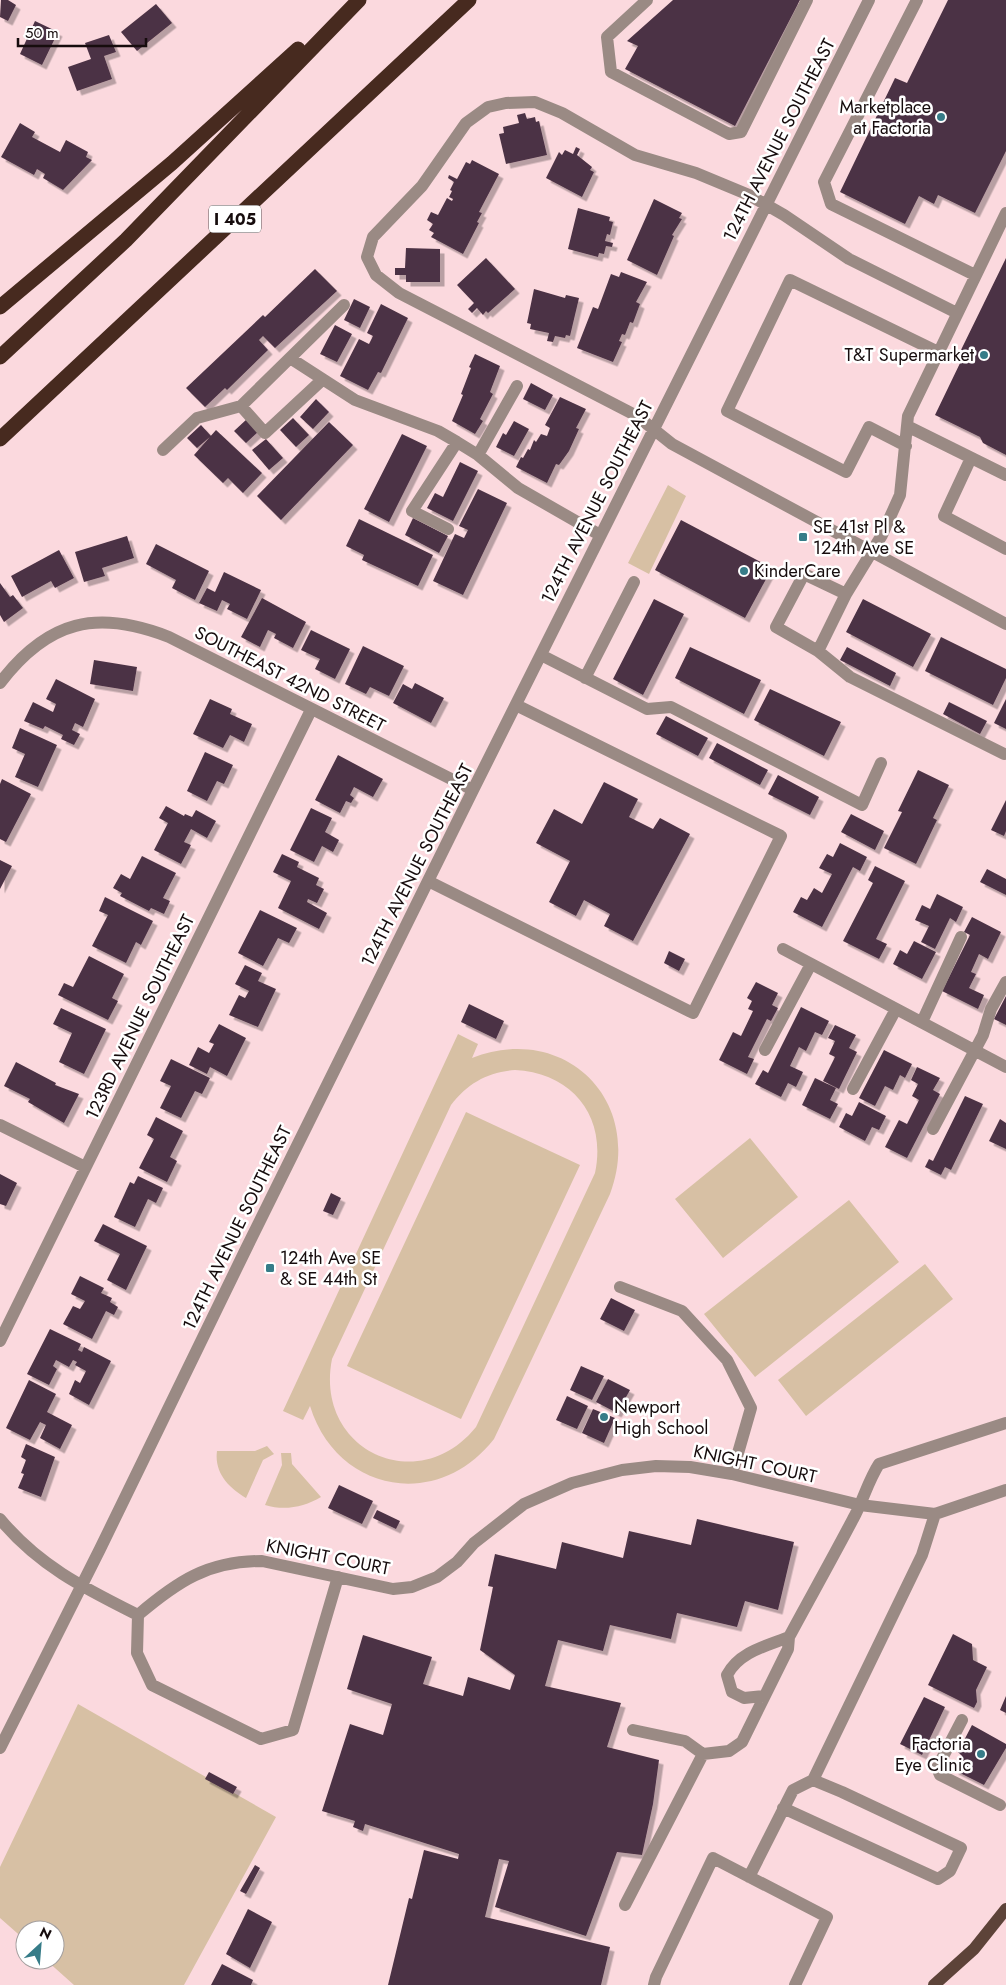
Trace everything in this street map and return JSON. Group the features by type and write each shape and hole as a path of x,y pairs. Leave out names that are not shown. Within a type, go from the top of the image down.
{"highway":[{"path":"0,306 172,163 353,0"},
{"path":"0,357 126,240 359,0"},
{"name":"I 405","path":"0,438 469,0"}],"main road":[{"path":"934,1985 974,1949 1002,1919 1006,1909"}],"street":[{"path":"647,0 607,37 611,72 729,134 741,132 807,0"},
{"name":"124TH AVENUE SOUTHEAST","path":"0,1748 473,790 765,204 869,0"},
{"path":"917,0 824,182 831,204 975,275"},
{"path":"957,313 850,259 765,204 696,173 635,155 562,113 535,102 506,102 488,107 466,123 422,186 373,237 367,257 376,274 398,293 638,416 672,444 1006,624"},
{"path":"818,651 846,594 870,552 886,529 900,495 908,416 1006,213"},
{"path":"906,446 869,427 846,472 727,411 790,280 938,352"},
{"path":"163,450 197,418 241,406 344,305"},
{"path":"290,358 355,400 438,431 478,455 518,488 600,535"},
{"path":"241,406 265,433 322,380"},
{"path":"478,455 516,386"},
{"path":"907,426 1006,475"},
{"path":"448,529 412,511 457,442"},
{"path":"971,458 944,516 1006,549"},
{"path":"846,594 804,574 776,627 818,651 850,677 1004,754"},
{"path":"585,678 634,582"},
{"name":"SOUTHEAST 42ND STREET","path":"0,683 12,666 44,639 85,623 120,622 143,627 169,637 473,790"},
{"path":"541,655 647,709 671,707 862,805 881,764"},
{"path":"428,881 692,1013 781,836 516,705"},
{"name":"123RD AVENUE SOUTHEAST","path":"0,1341 311,710"},
{"path":"922,1022 962,937"},
{"path":"783,949 1006,1067"},
{"path":"765,1050 811,964"},
{"path":"933,1129 983,1035 991,1009 1006,982"},
{"path":"853,1089 896,1009"},
{"path":"0,1125 85,1167"},
{"path":"620,1287 682,1311 727,1360 751,1408 732,1474"},
{"path":"633,1730 685,1740 703,1754 730,1751 742,1742 788,1649 789,1637 860,1505 879,1464 1006,1423"},
{"name":"KNIGHT COURT","path":"138,1615 169,1588 198,1572 244,1561 262,1561 393,1588 412,1587 437,1577 457,1562 474,1543 524,1504 572,1483 602,1474 656,1466 690,1467 732,1474 860,1505 935,1514 1006,1490"},
{"path":"749,1877 793,1790 813,1780 922,1555 935,1514"},
{"path":"0,1519 36,1556 81,1587 138,1615 136,1653 152,1686 261,1739 293,1730 338,1577"},
{"path":"764,1696 744,1698 732,1692 726,1675 738,1659 755,1650 789,1637"},
{"path":"962,1720 937,1768 940,1775 1003,1806 1006,1793"},
{"path":"625,1905 703,1754"},
{"path":"783,1808 938,1879 950,1871 962,1848 813,1780"},
{"path":"654,1985 656,1977 713,1858 827,1917 795,1985"}],"shaded area":[{"path":"668,485 686,496 649,574 628,563"},
{"path":"458,1034 478,1044 472,1058 506,1050 537,1051 565,1060 589,1077 606,1100 616,1128 618,1160 610,1194 494,1439 471,1462 445,1476 418,1483 391,1482 365,1474 342,1458 323,1435 310,1406 303,1420 283,1411","holes":["515,1070 535,1073 553,1079 569,1089 581,1101 590,1116 596,1133 595,1173 476,1427 452,1448 426,1460 400,1461 376,1454 354,1439 339,1418 331,1391 332,1359 451,1105 464,1091 487,1076"]},
{"path":"466,1112 580,1165 461,1419 347,1366"},
{"path":"750,1138 798,1197 723,1258 675,1199"},
{"path":"849,1200 899,1262 755,1377 704,1314"},
{"path":"925,1264 953,1299 806,1416 778,1380"},
{"path":"267,1446 274,1454 263,1460 246,1498 234,1490 220,1473 217,1451 255,1451"},
{"path":"281,1453 291,1453 292,1464 321,1497 308,1503 287,1508 265,1505 282,1465"},
{"path":"78,1704 276,1817 184,1985 74,1985 57,1970 65,1970 65,1920 15,1920 15,1931 0,1918 0,1867"}],"building":[{"path":"1,0 8,0 16,5 8,21 0,17"},
{"path":"673,0 800,0 735,126 625,69 638,46 627,41"},
{"name":"Marketplace at Factoria","path":"948,0 1006,0 1006,151 975,213 938,195 934,204 919,196 905,224 840,192 895,78 907,83"},
{"path":"156,4 172,23 137,51 121,32"},
{"path":"35,21 58,32 42,65 20,54"},
{"path":"109,35 116,52 104,56 112,79 77,91 68,67 91,59 85,43"},
{"path":"525,113 527,119 535,117 536,122 539,121 547,155 506,164 499,134 504,133 503,127 519,123 517,115"},
{"path":"20,123 35,132 32,137 60,152 66,140 88,152 86,157 92,160 63,190 43,178 45,174 37,169 34,175 1,157"},
{"path":"576,147 580,149 577,155 592,167 590,170 594,172 582,197 546,178 559,152 562,155 565,150 573,154"},
{"path":"472,160 499,174 479,212 482,213 477,222 479,223 463,254 431,237 434,233 429,230 433,224 427,220 431,212 438,215 447,198 452,201 453,199 449,197 454,182 448,178 449,175 457,179 466,162 470,164"},
{"path":"654,199 682,213 679,218 682,219 672,235 674,236 657,275 627,260"},
{"path":"578,208 610,217 609,221 613,222 610,235 607,234 605,241 613,243 612,247 606,246 604,254 599,253 598,257 568,249"},
{"path":"406,248 440,249 440,282 406,282 406,275 395,275 395,268 405,268"},
{"path":"486,258 515,289 488,313 486,311 483,315 477,308 472,313 468,309 474,303 457,285"},
{"name":"T&T Supermarket","path":"1006,258 1006,455 983,443 980,437 935,415 962,359 960,352"},
{"path":"315,269 337,291 275,348 263,336 259,340 268,350 227,390 225,388 205,407 186,388"},
{"path":"621,272 647,282 636,302 640,304 633,323 630,322 625,335 622,334 619,341 622,342 613,362 577,348 593,307 598,309 611,274 619,277"},
{"path":"534,289 565,298 566,295 579,298 570,336 566,335 565,338 555,336 553,342 547,341 549,333 530,329 531,324 527,323"},
{"path":"354,299 370,307 360,328 344,320"},
{"path":"381,304 408,318 381,373 378,372 368,390 340,376 359,339 369,344 373,336 367,333"},
{"path":"335,325 352,334 337,362 320,354"},
{"path":"475,354 500,366 490,392 493,394 480,419 483,421 475,434 452,421 463,395 461,394"},
{"path":"531,383 553,395 545,410 523,399"},
{"path":"560,397 586,409 576,428 579,429 569,451 559,465 556,464 547,483 516,467 521,457 523,458 528,449 530,450 534,440 536,442 541,434 547,436 550,428 545,425"},
{"path":"316,399 329,412 313,429 300,417"},
{"path":"293,418 309,435 296,447 280,430"},
{"path":"247,419 259,431 246,443 234,431"},
{"path":"514,421 529,429 514,456 496,447 503,433 506,435"},
{"path":"329,422 353,445 281,520 257,496"},
{"path":"201,425 211,436 197,448 187,438"},
{"path":"216,430 262,473 243,493 228,478 223,483 194,455"},
{"path":"402,434 427,446 389,522 364,509"},
{"path":"266,439 283,458 269,470 252,450"},
{"path":"460,462 478,471 453,521 427,508 435,493 443,497"},
{"path":"478,489 507,503 463,595 433,581 455,534 464,538 468,530 459,526"},
{"path":"413,518 448,536 439,553 405,535"},
{"path":"359,519 433,555 418,586 362,560 364,555 346,546"},
{"path":"681,520 772,568 745,618 655,570"},
{"path":"127,536 134,558 102,568 105,576 84,582 75,552"},
{"path":"156,544 209,571 195,600 172,588 176,580 146,564"},
{"path":"59,550 74,578 55,588 51,581 22,597 11,576"},
{"path":"224,572 261,590 247,619 227,609 230,604 222,600 217,611 199,603 207,588 215,592"},
{"path":"0,583 10,597 13,595 23,608 4,622 0,615"},
{"path":"262,598 306,622 293,648 274,638 276,634 268,630 260,647 241,637"},
{"path":"654,599 684,614 643,695 613,679"},
{"path":"863,599 931,634 913,667 846,632"},
{"path":"311,630 350,649 335,679 315,669 320,659 301,650"},
{"path":"941,637 1006,669 1006,678 993,705 925,671"},
{"path":"363,646 404,666 389,696 370,687 366,694 345,684"},
{"path":"690,647 761,680 744,714 675,678"},
{"path":"847,647 896,673 890,686 840,660"},
{"path":"94,660 137,667 133,691 90,684"},
{"path":"56,679 95,699 83,727 75,723 72,730 80,734 74,745 61,739 63,735 45,726 43,729 24,721 33,702 53,712 56,704 46,699"},
{"path":"415,683 444,698 431,723 393,703 403,684 412,689"},
{"path":"770,689 841,722 824,756 754,720"},
{"path":"210,699 232,709 230,714 252,724 244,742 230,735 223,748 193,734"},
{"path":"1006,699 1006,729 994,723"},
{"path":"949,702 987,721 980,734 943,714"},
{"path":"666,716 708,738 698,756 656,734"},
{"path":"20,728 57,745 38,787 15,777 25,754 12,748"},
{"path":"717,743 768,770 760,785 709,758"},
{"path":"205,752 233,765 224,784 217,781 207,801 187,791"},
{"path":"338,755 383,779 373,797 354,787 350,795 354,798 351,803 346,801 340,813 315,800"},
{"path":"918,770 949,785 933,818 937,820 916,864 884,848 902,812 898,811"},
{"path":"778,775 819,797 810,815 768,794"},
{"path":"2,779 31,794 6,842 0,839 0,784"},
{"path":"604,782 638,799 629,817 653,829 660,818 690,834 633,941 604,926 610,914 584,900 576,916 549,902 570,861 536,843 554,809 582,824"},
{"path":"1006,800 1006,831 1004,836 991,830"},
{"path":"166,806 184,816 185,814 192,817 196,810 216,821 207,838 191,829 184,842 191,845 181,864 154,850 168,823 159,818"},
{"path":"311,808 332,818 325,832 339,840 333,852 322,846 314,862 290,850"},
{"path":"851,814 884,831 875,850 841,832"},
{"path":"840,843 867,857 860,871 853,867 822,927 793,912 801,897 807,900 814,888 822,893 832,874 819,868 827,854 833,857"},
{"path":"282,854 299,862 297,867 319,878 316,885 324,889 317,903 308,899 307,902 327,913 319,929 278,908 291,881 273,872"},
{"path":"142,856 176,873 163,898 170,901 164,914 151,908 149,911 120,896 122,893 113,888 121,874 130,879"},
{"path":"0,860 12,866 0,889"},
{"path":"875,866 905,881 876,939 887,944 879,959 843,941 873,883 868,880"},
{"path":"987,869 1006,879 1006,895 980,882"},
{"path":"937,894 963,907 956,922 950,918 935,949 921,942 929,926 915,920 922,905 930,909"},
{"path":"105,897 153,921 141,945 136,942 126,963 92,946 108,915 99,911"},
{"path":"260,910 297,928 289,943 278,938 263,966 238,953"},
{"path":"972,917 1001,932 988,959 979,954 971,972 976,974 969,988 984,995 978,1009 942,991 970,935 964,932"},
{"path":"914,941 936,952 922,979 893,964 900,950 907,954"},
{"path":"669,951 685,959 679,971 664,963"},
{"path":"89,956 124,974 112,998 118,1001 108,1020 58,995 64,983 73,987"},
{"path":"245,965 262,973 258,981 276,989 258,1027 229,1015 239,995 245,998 249,991 235,984"},
{"path":"756,982 778,993 772,1005 778,1008 771,1021 767,1019 748,1057 754,1059 747,1074 719,1060 733,1032 741,1036 753,1011 748,1009 752,1001 747,998"},
{"path":"1006,996 1006,1025 994,1019"},
{"path":"469,1004 504,1021 496,1039 461,1022"},
{"path":"801,1007 829,1021 822,1035 815,1032 806,1051 799,1047 790,1066 803,1072 796,1087 788,1083 781,1097 755,1084 763,1070 768,1073"},
{"path":"61,1008 106,1029 84,1074 59,1062 72,1033 53,1024"},
{"path":"219,1024 246,1038 227,1076 210,1067 207,1074 189,1065 198,1047 209,1053 214,1044 209,1042"},
{"path":"835,1025 856,1035 849,1048 857,1052 839,1089 823,1081 835,1057 829,1054 835,1041 828,1038"},
{"path":"884,1050 912,1064 905,1078 900,1075 893,1090 885,1086 875,1106 859,1098"},
{"path":"171,1059 210,1078 202,1094 195,1091 181,1118 160,1108 171,1086 160,1081"},
{"path":"16,1062 56,1083 55,1085 79,1094 64,1123 28,1102 30,1099 4,1086"},
{"path":"917,1067 940,1078 933,1090 940,1094 907,1158 885,1147 899,1120 907,1124 919,1100 912,1096 918,1084 911,1080"},
{"path":"815,1078 836,1088 830,1100 838,1104 830,1119 802,1105"},
{"path":"965,1096 983,1104 951,1170 945,1167 941,1175 925,1167 929,1159 933,1161"},
{"path":"859,1102 886,1116 879,1130 872,1127 865,1141 839,1127 846,1113 852,1116"},
{"path":"156,1117 183,1131 170,1157 177,1161 167,1182 139,1168 154,1139 147,1135"},
{"path":"1000,1119 1006,1123 1006,1149 989,1141"},
{"path":"0,1174 17,1183 6,1206 0,1204"},
{"path":"138,1176 163,1188 156,1203 148,1199 135,1227 114,1217 130,1182 134,1184"},
{"path":"331,1193 341,1198 333,1215 323,1211"},
{"path":"103,1224 147,1246 126,1290 107,1280 120,1254 94,1241"},
{"path":"80,1276 104,1288 101,1293 112,1298 110,1302 118,1307 114,1315 106,1311 92,1339 63,1324 73,1306 80,1309 85,1301 71,1294"},
{"path":"611,1298 635,1310 624,1331 600,1319"},
{"path":"50,1329 81,1344 78,1350 82,1352 84,1347 111,1361 89,1405 69,1394 75,1380 80,1383 86,1371 75,1365 77,1362 73,1360 69,1367 56,1360 53,1366 57,1369 49,1385 27,1374"},
{"path":"581,1366 604,1376 592,1400 570,1390"},
{"path":"608,1379 630,1390 617,1413 596,1402"},
{"path":"29,1380 56,1394 47,1412 72,1425 60,1449 40,1438 46,1425 40,1422 30,1440 6,1428"},
{"path":"567,1396 588,1406 577,1429 556,1420"},
{"path":"593,1409 615,1418 604,1443 582,1433"},
{"path":"26,1444 55,1457 41,1497 18,1488 24,1474 21,1473 26,1460 21,1457"},
{"path":"339,1485 373,1501 362,1524 328,1508"},
{"path":"377,1510 400,1521 396,1529 373,1518"},
{"path":"697,1519 794,1542 778,1610 745,1601 737,1627 677,1613 671,1639 610,1625 603,1651 558,1640 545,1686 621,1703 607,1747 659,1760 653,1804 642,1855 617,1852 586,1936 495,1907 509,1861 499,1859 485,1917 610,1947 601,1985 388,1985 409,1898 412,1899 424,1850 458,1859 459,1854 365,1824 363,1831 353,1827 355,1821 322,1811 350,1724 383,1735 392,1704 347,1689 363,1635 432,1657 423,1684 463,1696 468,1677 510,1690 515,1675 480,1650 493,1587 488,1586 495,1554 556,1569 562,1542 623,1558 629,1531 691,1545"},
{"path":"953,1634 972,1644 973,1660 987,1667 976,1690 977,1702 974,1708 928,1685"},
{"path":"1006,1696 1006,1713 1000,1710"},
{"path":"924,1697 945,1707 922,1755 900,1744"},
{"name":"Factoria Eye Clinic","path":"972,1725 1006,1744 1006,1748 984,1785 954,1770 962,1756 958,1752"},
{"path":"209,1772 237,1787 233,1794 205,1779"},
{"path":"255,1865 260,1868 246,1894 240,1891"},
{"path":"248,1909 272,1922 250,1968 226,1954"},
{"path":"222,1964 253,1980 251,1985 211,1985"}],"place":[{"name":"Marketplace at Factoria","path":"941,117"},
{"name":"T&T Supermarket","path":"984,355"},
{"name":"SE 41st Pl & 124th Ave SE","path":"803,537"},
{"name":"KinderCare","path":"744,571"},
{"name":"124th Ave SE & SE 44th St","path":"270,1268"},
{"name":"Newport High School","path":"604,1417"},
{"name":"Factoria Eye Clinic","path":"981,1754"}]}
